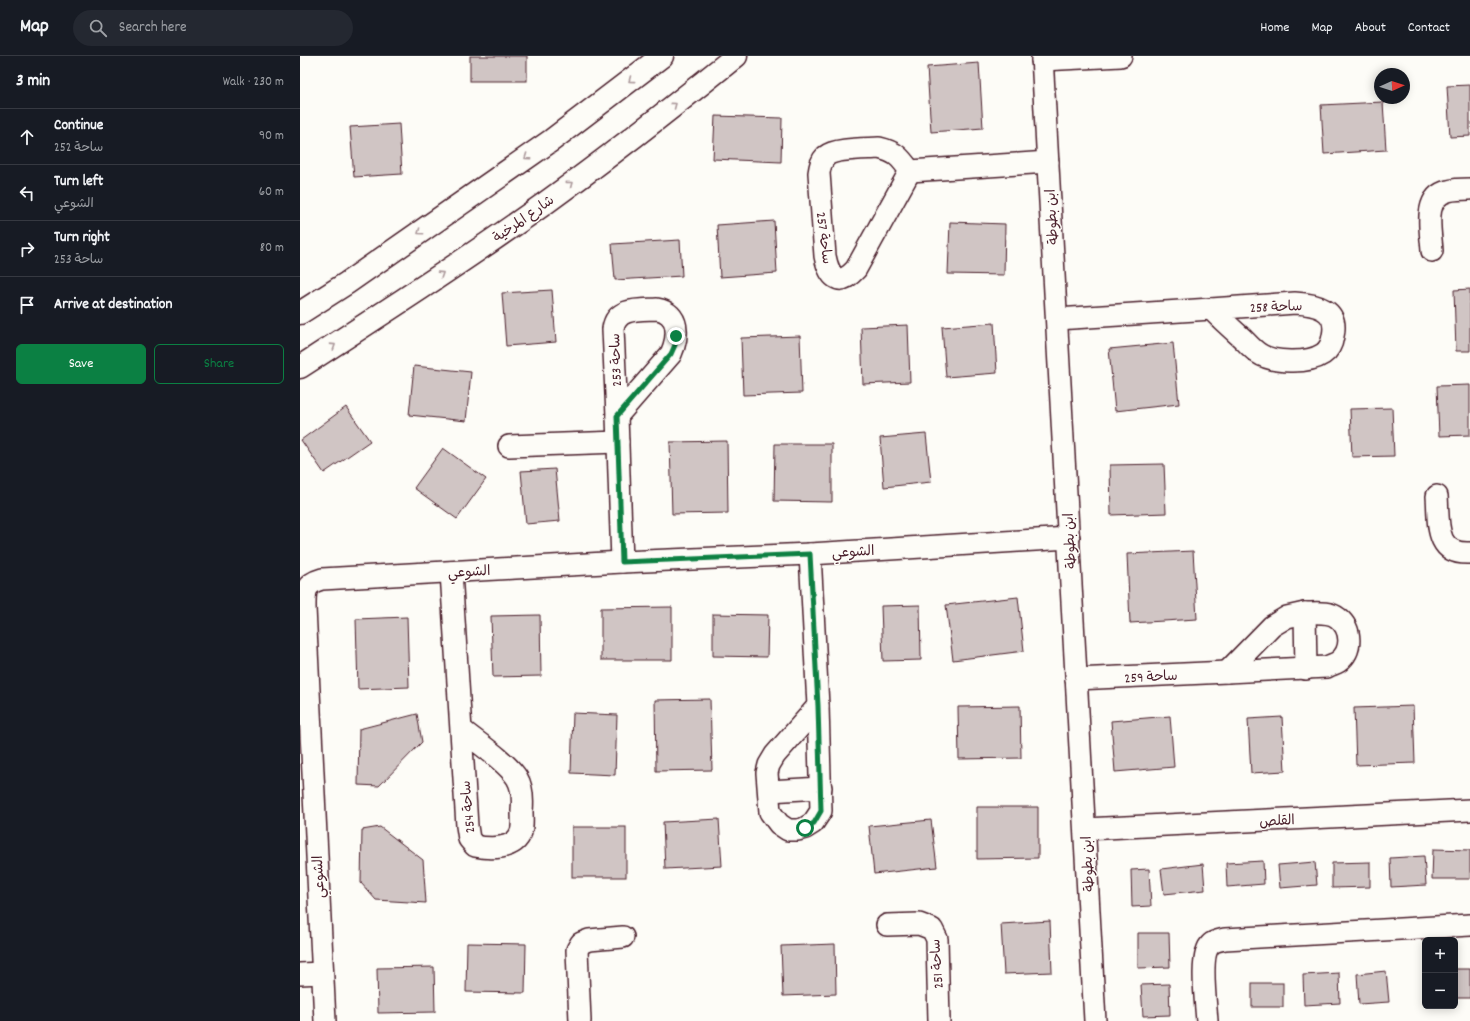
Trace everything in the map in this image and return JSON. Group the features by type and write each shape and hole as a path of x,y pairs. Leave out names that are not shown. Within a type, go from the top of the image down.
{"highway":[{"path":"300,313 347,283 552,140 662,56"},
{"name":"شارع المرخية","path":"300,368 545,203 689,94 736,56"}],"street":[{"name":"ابن بطوطة","path":"1095,1021 1042,58 1121,56"},
{"name":"ساحة 257","path":"879,148 896,154 910,171 856,269 845,279 839,280 835,278 827,266 825,256 819,173 820,163 826,155 835,151 879,148"},
{"path":"910,171 1048,162"},
{"path":"1432,251 1430,208 1435,198 1446,191 1470,189"},
{"name":"ساحة 258","path":"1057,319 1211,309 1307,304 1321,308 1331,315 1335,324 1331,346 1323,354 1309,360 1273,360 1258,353 1211,309"},
{"name":"ساحة 253","path":"617,416 671,354 675,345 675,324 673,317 664,310 633,310 618,316 614,322 613,329 622,562"},
{"path":"509,446 618,442"},
{"path":"1437,496 1439,534 1443,541 1448,547 1455,551 1470,553"},
{"name":"الشوعي","path":"325,1021 305,708 305,594 308,586 313,582 322,579 622,562 810,554 1069,538"},
{"path":"810,554 818,706 821,811 814,823 798,830 788,830 779,824 770,812 767,773 772,760 818,706"},
{"name":"ساحة 254","path":"452,572 467,826 469,839 475,846 483,848 509,845 516,841 522,826 522,791 518,779 509,768 462,730"},
{"path":"1305,613 1306,669"},
{"name":"ساحة 259","path":"1076,679 1306,669 1327,667 1339,661 1347,650 1350,638 1346,627 1338,617 1326,613 1305,613 1288,618 1272,626 1226,672"},
{"path":"768,791 821,788"},
{"name":"القلص","path":"1085,829 1470,810"},
{"name":"ساحة 251","path":"888,925 919,924 932,928 937,939 939,1021"},
{"path":"1207,1021 1204,964 1207,950 1211,944 1215,942 1225,939 1470,925"},
{"path":"580,1021 577,950 581,943 589,940 623,937"},
{"path":"300,974 322,973"}],"building":[{"path":"470,56 527,56 527,81 470,81"},
{"path":"979,63 983,128 931,132 927,67"},
{"path":"1470,85 1470,136 1450,137 1447,86"},
{"path":"1374,102 1374,104 1383,104 1386,150 1324,154 1321,105"},
{"path":"715,116 782,118 781,162 713,159"},
{"path":"399,124 402,174 354,177 350,127"},
{"path":"774,221 777,273 720,277 717,225"},
{"path":"950,222 1005,224 1004,275 948,274"},
{"path":"680,240 682,276 615,280 612,244"},
{"path":"1470,289 1470,351 1456,351 1454,290"},
{"path":"552,290 556,342 506,346 502,293"},
{"path":"994,323 997,373 946,377 942,327"},
{"path":"908,325 910,382 863,384 861,327"},
{"path":"800,336 802,393 743,395 741,338"},
{"path":"1173,343 1179,404 1115,411 1109,349"},
{"path":"414,366 471,372 466,421 409,415"},
{"path":"1470,385 1470,435 1439,436 1437,386"},
{"path":"346,407 370,441 324,473 301,440"},
{"path":"1392,408 1394,456 1352,457 1350,409"},
{"path":"926,434 931,482 884,487 880,438"},
{"path":"727,441 728,513 672,514 670,442"},
{"path":"775,444 832,444 832,502 774,501"},
{"path":"443,448 486,479 457,519 414,488"},
{"path":"1164,464 1166,513 1111,515 1110,465"},
{"path":"555,469 560,521 526,524 521,471"},
{"path":"1193,551 1197,619 1130,623 1127,554"},
{"path":"1018,597 1024,651 953,660 946,605"},
{"path":"920,605 921,660 883,661 881,606"},
{"path":"672,607 672,660 601,660 601,608"},
{"path":"713,614 768,615 767,657 713,656"},
{"path":"540,615 541,676 493,677 491,616"},
{"path":"407,617 409,687 358,689 356,619"},
{"path":"710,699 712,770 656,771 655,700"},
{"path":"1020,706 1021,758 959,759 958,707"},
{"path":"1413,706 1415,763 1356,765 1354,708"},
{"path":"573,713 617,715 615,775 571,773"},
{"path":"417,714 422,742 379,786 358,785 359,729"},
{"path":"1170,716 1174,767 1115,772 1111,721"},
{"path":"1282,717 1285,771 1251,773 1248,719"},
{"path":"977,807 1038,807 1038,858 977,859"},
{"path":"719,819 722,866 665,869 663,822"},
{"path":"931,820 937,867 874,874 869,826"},
{"path":"380,827 423,860 426,903 376,900 361,883 362,830"},
{"path":"572,827 626,827 626,877 572,877"},
{"path":"1433,849 1470,850 1470,879 1432,879"},
{"path":"1424,856 1426,885 1391,887 1390,858"},
{"path":"1263,861 1264,884 1227,887 1226,863"},
{"path":"1315,862 1317,885 1280,888 1278,865"},
{"path":"1370,862 1370,887 1332,888 1332,863"},
{"path":"1203,864 1205,890 1164,894 1161,869"},
{"path":"1149,869 1151,906 1132,907 1131,870"},
{"path":"1050,921 1052,972 1004,974 1001,924"},
{"path":"1138,933 1169,933 1170,967 1138,968"},
{"path":"467,943 526,944 525,993 466,992"},
{"path":"835,944 836,994 783,996 781,946"},
{"path":"434,967 435,1012 378,1013 377,968"},
{"path":"1458,969 1470,969 1470,998 1458,998"},
{"path":"1386,971 1389,1002 1359,1004 1357,974"},
{"path":"1339,973 1340,1003 1304,1005 1303,975"},
{"path":"1252,983 1283,983 1283,1007 1252,1007"},
{"path":"1169,984 1170,1015 1143,1016 1141,985"}],"route":[{"path":"676,336 675,345 671,354 617,416 622,562 810,554 818,706 821,811 814,823 805,828"}]}
